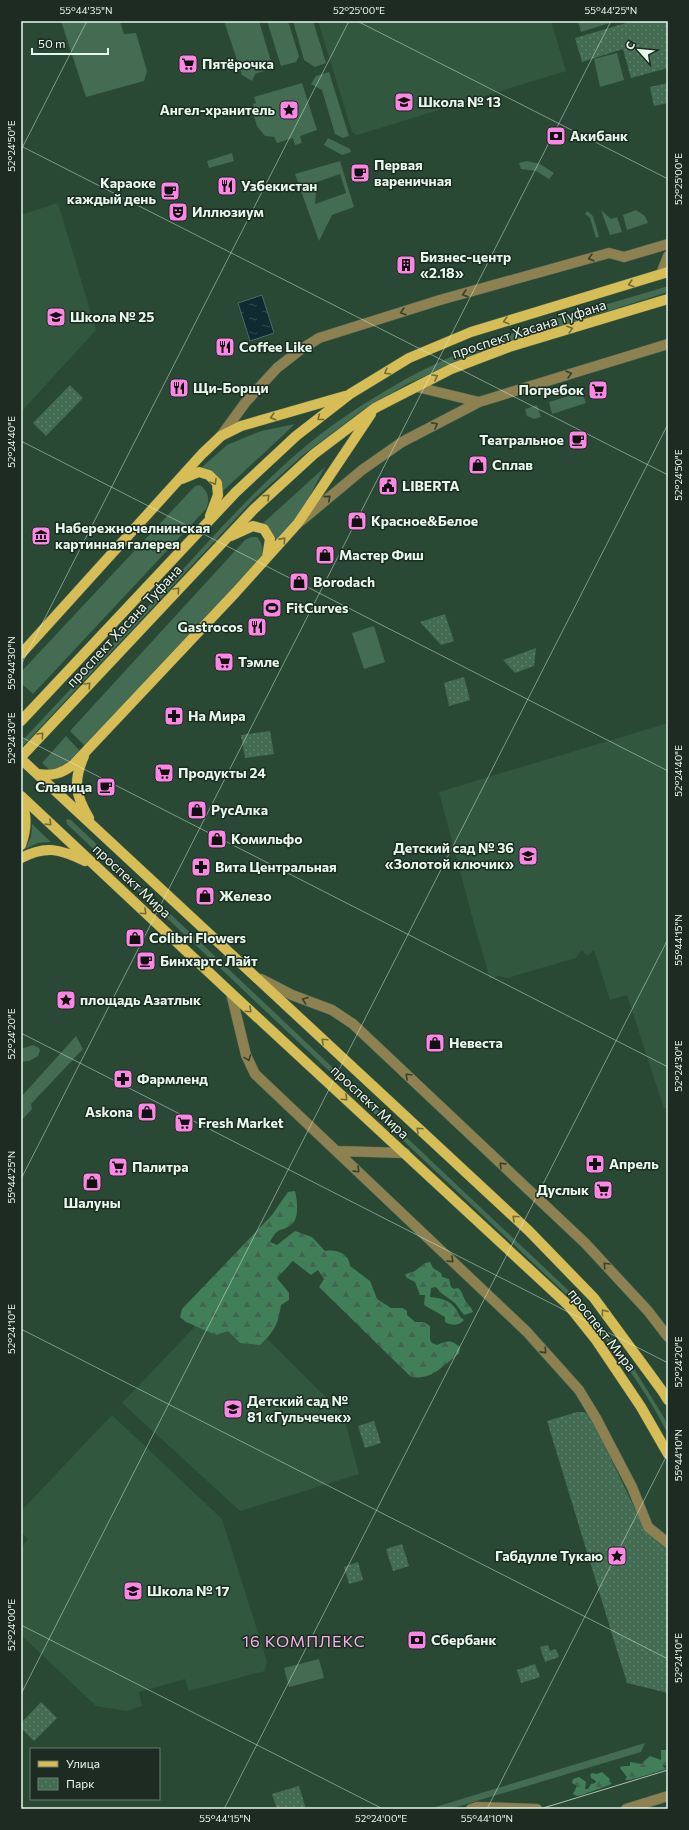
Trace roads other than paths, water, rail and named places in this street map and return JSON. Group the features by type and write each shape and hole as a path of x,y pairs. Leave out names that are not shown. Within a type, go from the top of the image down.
{"main road":[{"name":"проспект Хасана Туфана","path":"21,721 236,492 296,436 350,394 409,358 471,332 664,273"},
{"name":"проспект Хасана Туфана","path":"21,758 254,509 314,454 376,408 451,369 509,348 668,299"},
{"path":"21,654 181,480 202,454 221,436 241,426 350,394"},
{"path":"37,774 48,776 59,774 67,770 87,751 267,557 298,523 376,408"},
{"path":"181,480 199,472 209,475 216,483 218,495 208,522"},
{"path":"226,538 253,526 264,529 270,539 267,557"},
{"path":"87,751 78,773 77,790 83,808 94,827"},
{"name":"проспект Мира","path":"21,758 244,968 534,1236 594,1298 664,1392 668,1400"},
{"path":"21,797 25,810 26,823 21,845"},
{"name":"проспект Мира","path":"21,797 568,1305 596,1340 642,1407 668,1454"},
{"path":"21,858 40,850 55,850 74,855 96,867"}],"street":[{"path":"221,436 245,403 277,368 318,338 440,300 609,253 624,257 668,244"},
{"path":"664,273 668,256"},
{"path":"298,523 362,470 402,442 479,402 668,344"},
{"path":"417,386 479,402"},
{"path":"244,968 270,984 332,1010 353,1024 585,1243 648,1311 668,1337"},
{"path":"231,993 246,1054 255,1074 527,1332 579,1390 596,1418 632,1487 648,1527 668,1543"},
{"path":"338,1152 405,1153"},
{"path":"626,1809 668,1796"},
{"path":"471,1809 477,1807 537,1809"}],"water":[{"path":"262,295 274,333 250,341 238,303"}],"tram line":[{"path":"540,1809 668,1770"}],"place":[{"name":"Пятёрочка","path":"188,64"},
{"name":"Школа № 13","path":"404,102"},
{"name":"Ангел-хранитель","path":"289,110"},
{"name":"Акибанк","path":"556,136"},
{"name":"Первая вареничная","path":"360,173"},
{"name":"Узбекистан","path":"227,186"},
{"name":"Караоке каждый день","path":"170,191"},
{"name":"Иллюзиум","path":"178,212"},
{"name":"Бизнес-центр «2.18»","path":"406,265"},
{"name":"Школа № 25","path":"56,317"},
{"name":"Coffee Like","path":"225,347"},
{"name":"Щи-Борщи","path":"179,388"},
{"name":"Погребок","path":"598,390"},
{"name":"Театральное","path":"578,440"},
{"name":"Сплав","path":"478,465"},
{"name":"LIBERTA","path":"388,486"},
{"name":"Красное&Белое","path":"357,521"},
{"name":"Набережночелнинская картинная галерея","path":"41,536"},
{"name":"Мастер Фиш","path":"325,555"},
{"name":"Borodach","path":"299,582"},
{"name":"FitCurves","path":"272,608"},
{"name":"Gastrocos","path":"257,627"},
{"name":"Тэмле","path":"224,662"},
{"name":"На Мира","path":"174,716"},
{"name":"Продукты 24","path":"164,773"},
{"name":"Славица","path":"106,787"},
{"name":"РусАлка","path":"197,810"},
{"name":"Комильфо","path":"217,839"},
{"name":"Детский сад № 36 «Золотой ключик»","path":"528,856"},
{"name":"Вита Центральная","path":"201,867"},
{"name":"Железо","path":"205,896"},
{"name":"Colibri Flowers","path":"135,938"},
{"name":"Бинхартс Лайт","path":"146,961"},
{"name":"площадь Азатлык","path":"66,1000"},
{"name":"Невеста","path":"435,1043"},
{"name":"Фармленд","path":"123,1079"},
{"name":"Askona","path":"147,1112"},
{"name":"Fresh Market","path":"184,1123"},
{"name":"Апрель","path":"595,1164"},
{"name":"Палитра","path":"118,1167"},
{"name":"Шалуны","path":"92,1182"},
{"name":"Дуслык","path":"603,1190"},
{"name":"Детский сад № 81 «Гульчечек»","path":"233,1409"},
{"name":"Габдулле Тукаю","path":"617,1556"},
{"name":"Школа № 17","path":"133,1591"},
{"name":"Сбербанк","path":"417,1640"}],"district":[{"name":"16 КОМПЛЕКС","path":"304,1641"}]}
